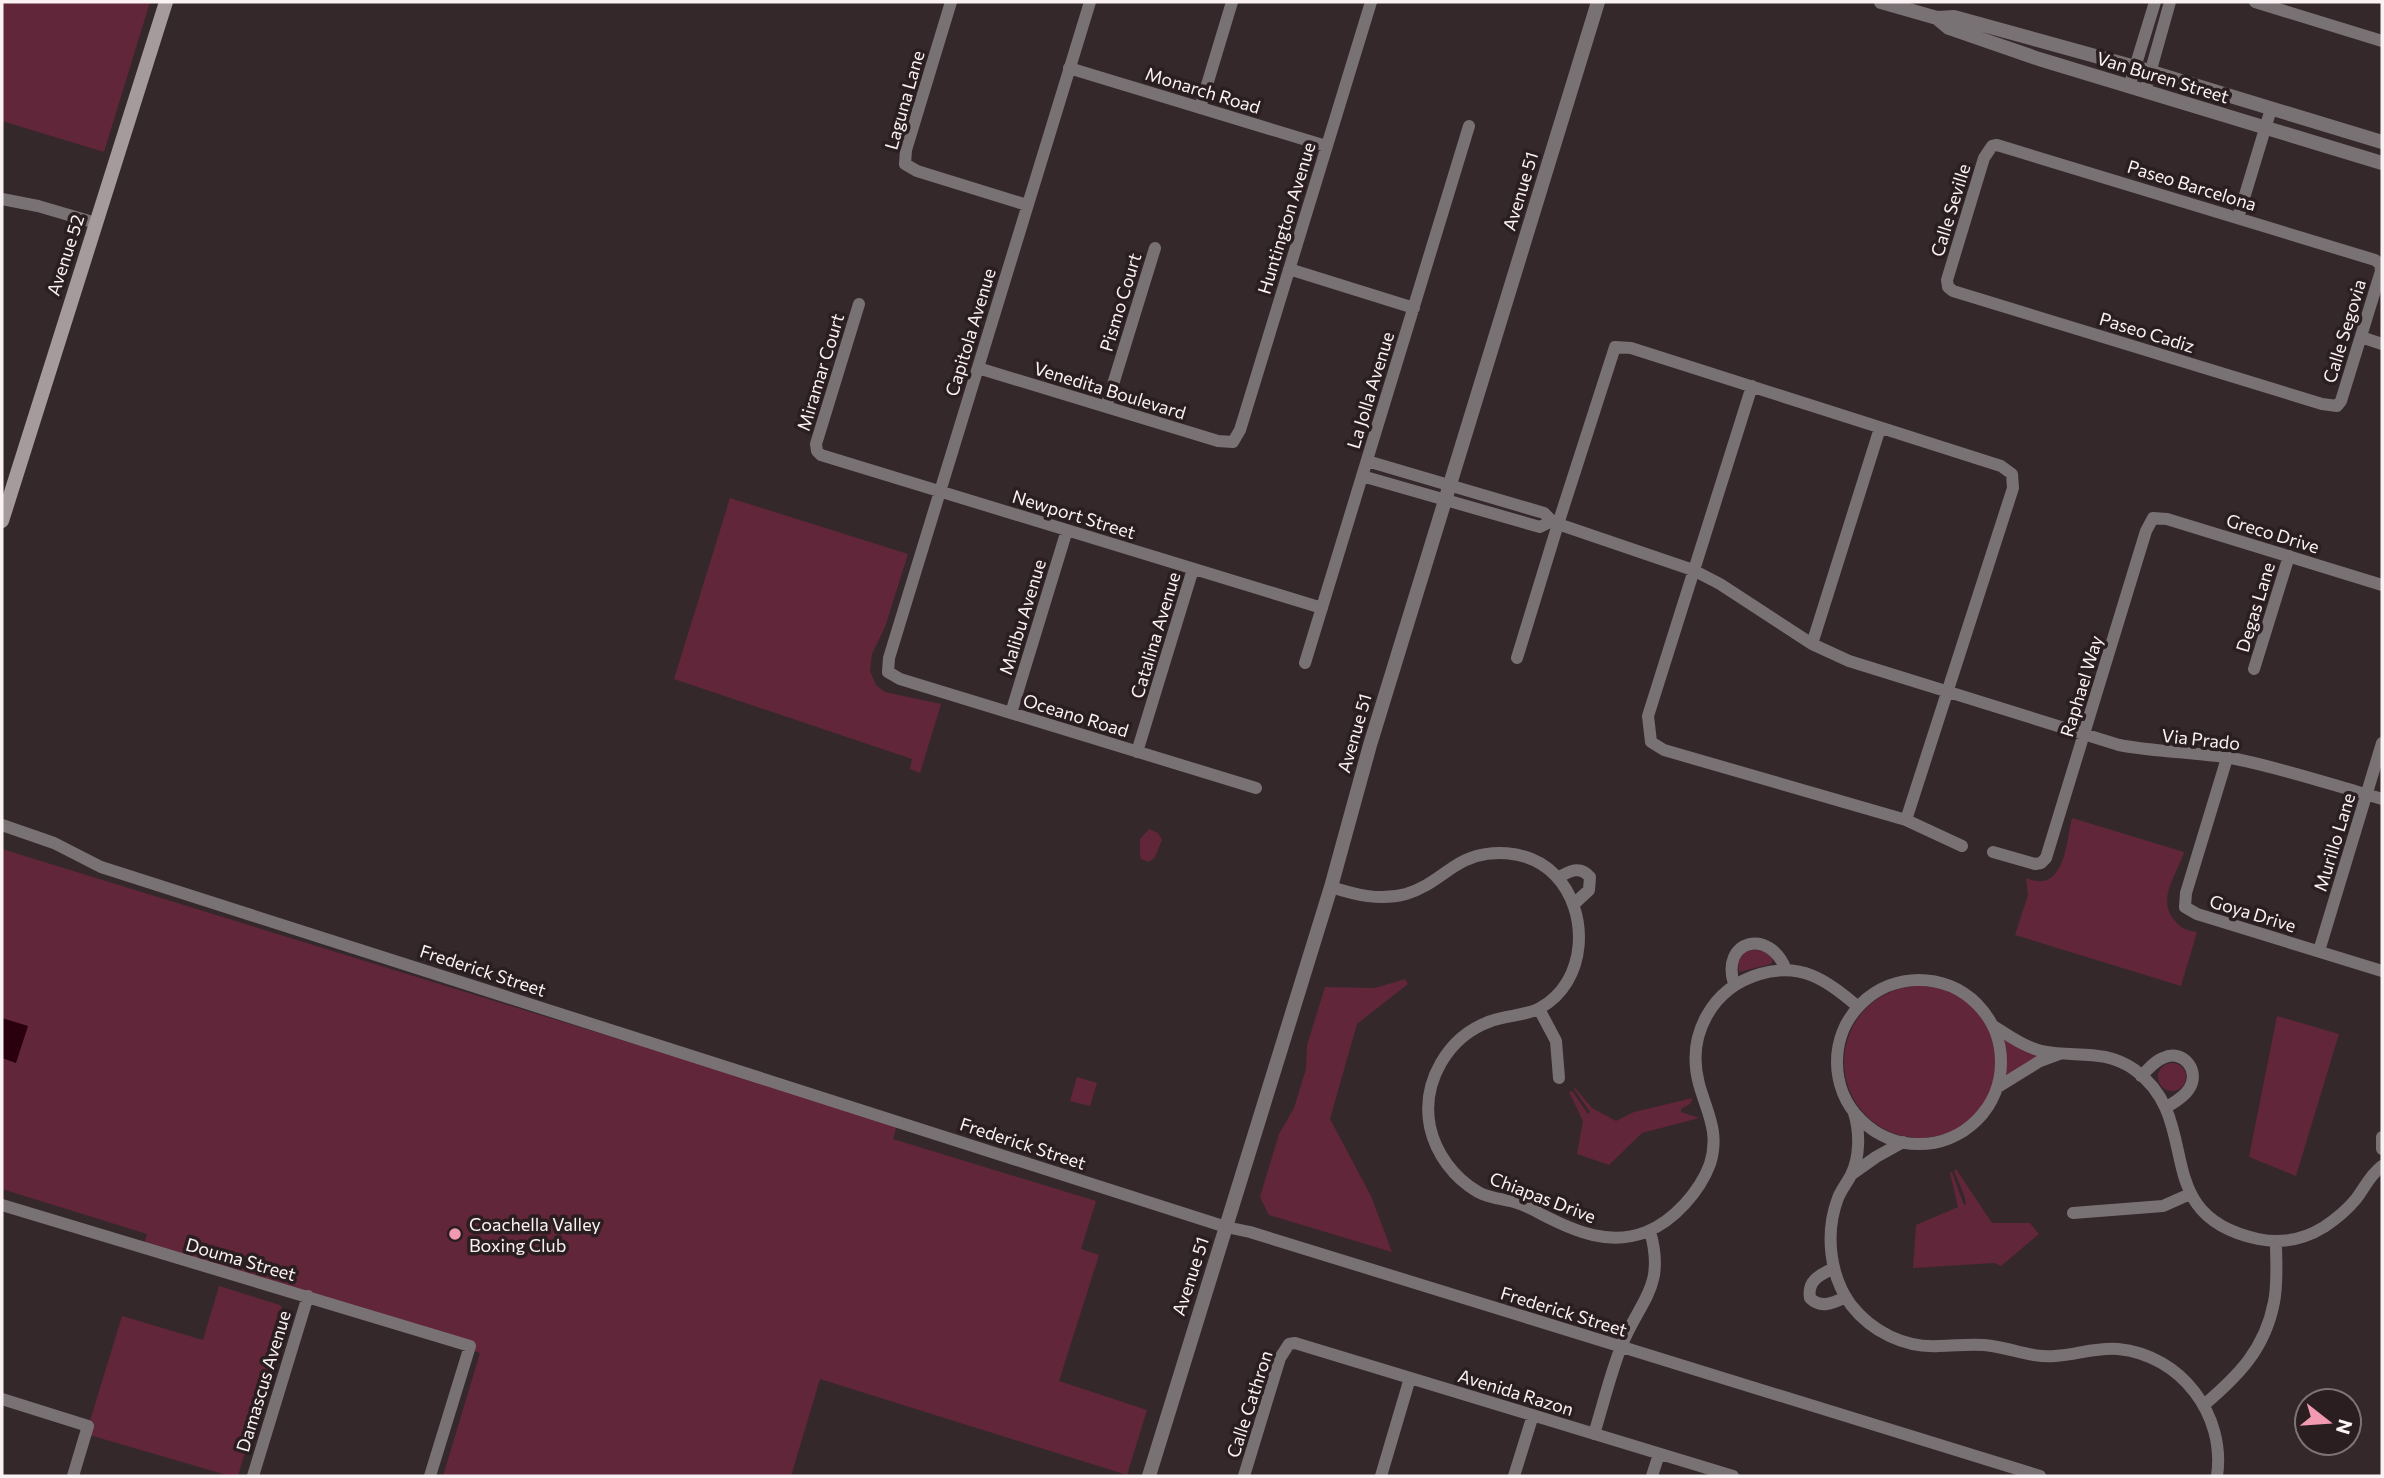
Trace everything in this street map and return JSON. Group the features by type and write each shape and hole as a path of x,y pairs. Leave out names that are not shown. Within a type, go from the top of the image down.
{"main road":[{"name":"Avenue 52","path":"2,520 166,2"}],"street":[{"name":"Laguna Lane","path":"951,2 906,150 905,164 917,171 1027,205"},
{"name":"Capitola Avenue","path":"888,672 889,658 1090,2"},
{"path":"1200,108 1232,2"},
{"name":"Huntington Avenue","path":"1233,442 1240,430 1371,2"},
{"name":"Avenue 51","path":"1149,1476 1331,887 1370,745 1598,2"},
{"name":"Van Buren Street","path":"1881,2 1937,18 1954,17 2135,67 2382,142"},
{"path":"2129,87 2155,2"},
{"path":"2145,91 2170,2"},
{"path":"2256,2 2382,40"},
{"name":"Van Buren Street","path":"1937,18 1949,28 2129,87 2382,163"},
{"name":"Monarch Road","path":"1069,68 1326,146"},
{"path":"2238,218 2271,108"},
{"name":"La Jolla Avenue","path":"1305,663 1469,126"},
{"name":"Paseo Barcelona","path":"1992,146 2006,147 2367,257 2380,264"},
{"name":"Calle Seville","path":"1948,287 1947,281 1984,158 1992,146"},
{"path":"2,199 38,206 96,223"},
{"name":"Pismo Court","path":"1106,407 1155,248"},
{"name":"Calle Segovia","path":"2337,405 2344,393 2379,279 2380,264"},
{"path":"1289,270 1414,308"},
{"name":"Paseo Cadiz","path":"1948,287 1961,294 2274,390 2331,406 2337,405"},
{"name":"Miramar Court","path":"817,451 818,436 859,304"},
{"path":"2361,337 2382,344"},
{"path":"1517,658 1555,523 1615,347 1631,348 2001,466 2012,474 2012,488 1906,821"},
{"name":"Venedita Boulevard","path":"978,368 1218,441 1233,442"},
{"path":"1752,386 1648,716 1651,743 1664,750 1906,821 1962,846"},
{"path":"1812,644 1880,428"},
{"name":"Newport Street","path":"817,451 829,458 1322,608"},
{"path":"1367,461 1544,513 1555,523"},
{"path":"1362,475 1540,527 1555,523"},
{"name":"Greco Drive","path":"2153,518 2167,519 2382,585"},
{"name":"Raphael Way","path":"1993,852 2027,862 2041,863 2048,850 2146,531 2153,518"},
{"name":"Via Prado","path":"1555,523 1693,570 1720,584 1812,644 1849,661 2084,734 2146,750 2227,758 2295,772 2382,799"},
{"name":"Malibu Avenue","path":"1011,713 1066,530"},
{"name":"Degas Lane","path":"2254,669 2289,556"},
{"name":"Catalina Avenue","path":"1137,752 1193,569"},
{"name":"Oceano Road","path":"888,672 900,679 1256,788"},
{"name":"Murillo Lane","path":"2319,951 2382,743"},
{"name":"Goya Drive","path":"2227,758 2186,893 2185,907 2197,914 2382,971"},
{"name":"Frederick Street","path":"2,825 54,843 102,867 1226,1227 1250,1232 2040,1476"},
{"name":"Chiapas Drive","path":"1331,887 1361,896 1402,895 1429,885 1466,860 1501,853 1530,859 1558,878 1578,916 1579,941 1573,969 1562,989 1539,1009 1491,1021 1463,1037 1441,1060 1431,1089 1429,1117 1431,1130 1444,1160 1458,1177 1479,1192 1525,1206 1577,1231 1614,1238 1650,1231 1667,1220 1703,1178 1714,1146 1711,1115 1699,1082 1697,1049 1703,1023 1711,1009 1734,984 1760,974 1786,970 1825,981 1857,1006"},
{"path":"1558,878 1581,870 1590,877 1589,890 1574,904"},
{"path":"1734,984 1731,961 1736,953 1749,944 1763,943 1772,948 1781,957 1786,970"},
{"path":"1854,1113 1877,1131 1903,1142 1931,1143 1958,1135 1983,1113 1998,1087 2001,1058 1995,1027 1981,1006 1946,983 1931,980 1899,983 1881,989 1857,1006 1842,1037 1838,1070 1841,1086 1854,1113 1858,1147 1852,1174 1838,1199 1830,1240 1834,1268 1846,1297 1859,1314 1878,1330 1913,1345 1991,1346 2045,1356 2108,1348 2144,1355 2178,1374 2204,1405 2217,1437 2217,1476"},
{"path":"1539,1009 1556,1041 1559,1078"},
{"path":"1995,1027 2032,1047 2060,1054"},
{"path":"1998,1087 2040,1061 2060,1054 2082,1052 2104,1056 2125,1065 2141,1076 2167,1107 2180,1165 2190,1194 2209,1216 2229,1229 2253,1238 2276,1242 2306,1236 2332,1222 2351,1204 2373,1173 2382,1166"},
{"path":"2141,1076 2164,1057 2180,1056 2187,1061 2193,1069 2190,1087 2184,1096 2167,1107"},
{"path":"2382,1137 2382,1149"},
{"path":"1852,1174 1875,1157 1903,1142"},
{"path":"2073,1213 2163,1206 2190,1194"},
{"name":"Douma Street","path":"2,1205 470,1346 430,1476"},
{"path":"1594,1434 1621,1348 1651,1289 1656,1261 1650,1231"},
{"path":"2204,1405 2248,1363 2261,1342 2274,1304 2277,1278 2276,1242"},
{"path":"1834,1268 1813,1280 1810,1298 1821,1305 1846,1297"},
{"name":"Damascus Avenue","path":"253,1476 308,1296"},
{"name":"Avenida Razon","path":"1289,1344 1304,1344 1733,1476"},
{"name":"Calle Cathron","path":"1244,1476 1280,1358 1289,1344"},
{"path":"1381,1476 1410,1378"},
{"path":"2,1399 88,1426 73,1476"},
{"path":"1514,1476 1533,1415"},
{"path":"1652,1476 1658,1454"}],"shaded area":[{"path":"2,2 150,2 104,152 2,121"},
{"path":"730,498 908,554 885,627 872,654 870,671 876,685 885,692 941,704 920,773 910,769 912,759 674,679"},
{"path":"2072,818 2184,852 2167,896 2170,914 2176,922 2185,929 2197,932 2181,986 2015,935 2028,895 2026,878 2039,881 2049,879 2056,873 2065,852"},
{"path":"1149,829 1158,833 1162,840 1155,857 1149,862 1141,859 1140,839"},
{"path":"2,849 897,1125 893,1139 1096,1201 1081,1249 1099,1255 1059,1381 1147,1410 1127,1475 820,1379 791,1476 443,1476 480,1353 143,1249 147,1234 2,1189"},
{"path":"1751,950 1766,953 1773,960 1771,964 1739,972 1738,962 1744,953"},
{"path":"1405,979 1408,984 1357,1024 1330,1119 1371,1196 1392,1252 1269,1215 1260,1197 1279,1134 1294,1108 1306,1069 1307,1045 1325,987 1375,988"},
{"path":"1920,986 1949,992 1974,1008 1990,1033 1996,1062 1990,1091 1974,1116 1949,1132 1920,1138 1891,1132 1866,1116 1850,1091 1844,1062 1850,1033 1866,1008 1891,992"},
{"path":"2277,1016 2339,1034 2296,1176 2249,1157"},
{"path":"2,1018 28,1026 16,1063 2,1058"},
{"path":"2005,1040 2036,1053 2037,1057 2007,1075 2004,1073"},
{"path":"2172,1063 2182,1067 2186,1077 2182,1087 2172,1091 2162,1087 2158,1077 2162,1067"},
{"path":"1077,1077 1097,1083 1090,1106 1070,1101"},
{"path":"1575,1088 1592,1108 1616,1121 1634,1112 1693,1098 1681,1112 1699,1118 1642,1133 1609,1165 1577,1154 1583,1121 1569,1092 1572,1091 1588,1114 1590,1112"},
{"path":"1956,1169 1992,1223 2030,1223 2039,1234 2001,1266 1994,1263 1913,1268 1916,1225 1958,1207 1950,1173 1952,1172 1964,1205 1966,1204 1954,1171"},
{"path":"219,1286 280,1305 286,1315 238,1476 230,1476 86,1434 122,1316 203,1340"}],"place":[{"name":"Coachella Valley Boxing Club","path":"455,1234"}]}
